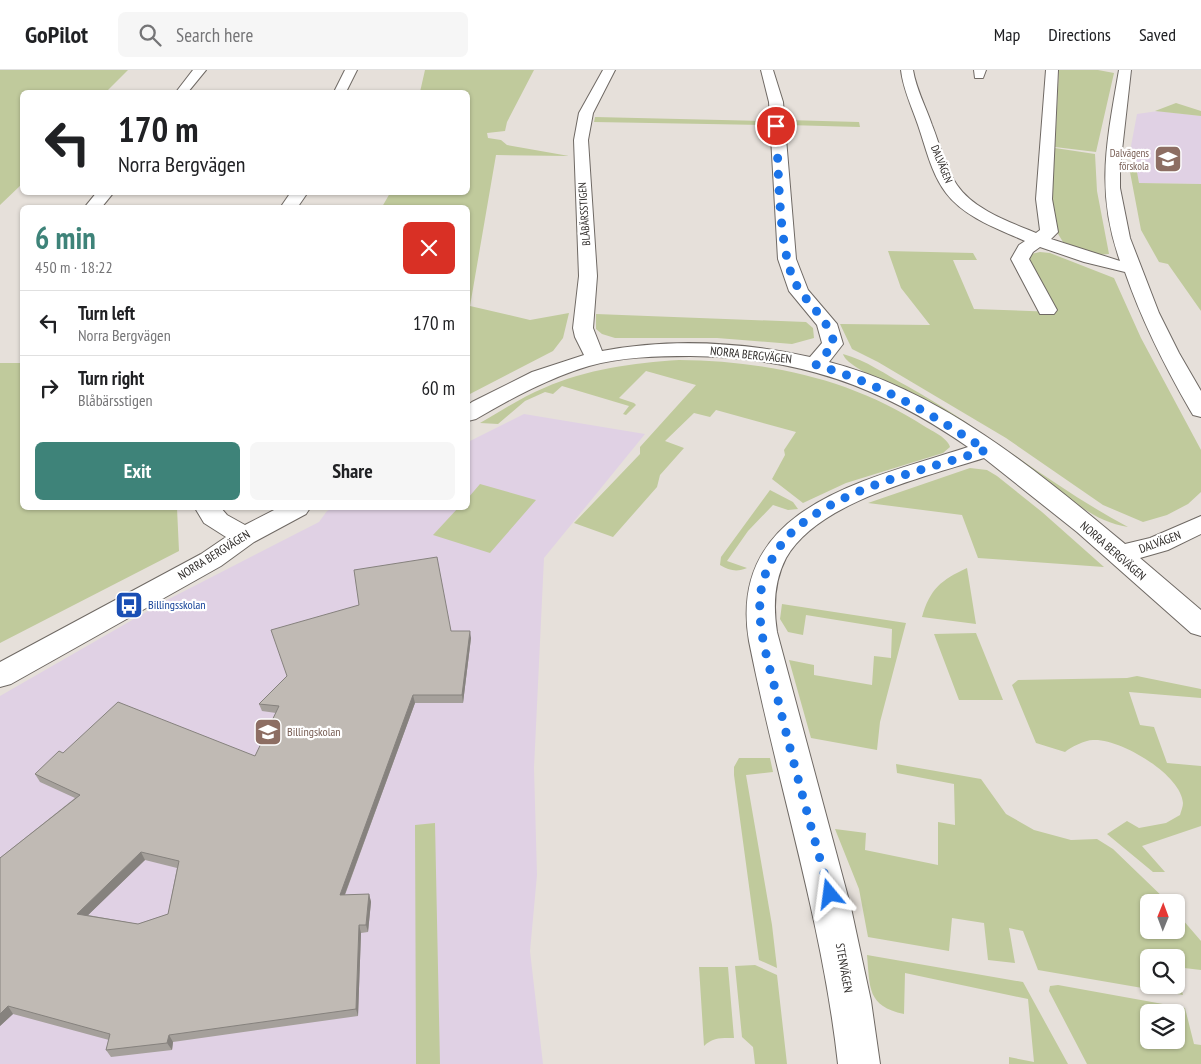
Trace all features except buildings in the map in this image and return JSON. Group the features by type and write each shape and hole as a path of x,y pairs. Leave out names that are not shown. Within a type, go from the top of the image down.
{"street":[{"path":"184,90 200,70"},
{"path":"341,90 351,70"},
{"name":"BLÅBÄRSSTIGEN","path":"597,358 585,341 581,325 588,292 581,140 586,113 609,70"},
{"path":"768,70 776,102 780,186 788,261 799,291 826,324 834,344 816,365"},
{"name":"DALVÄGEN","path":"907,70 926,126 954,193 996,221 1040,240 1086,258 1114,266 1131,268"},
{"path":"1047,310 1020,259 1025,249 1040,240 1048,232 1044,199 1052,70"},
{"path":"1125,70 1115,135 1112,188 1121,238 1131,268 1168,353 1201,410"},
{"path":"95,205 103,195"},
{"name":"NORRA BERGVÄGEN","path":"470,413 536,378 567,366 597,358 654,350 723,350 769,355 816,365 872,384 900,396 986,450 1080,522 1201,626"},
{"name":"STENVÄGEN","path":"859,1064 844,961 830,894 793,763 764,644 760,614 763,581 769,565 782,543 802,523 825,508 854,493 986,450"},
{"path":"209,510 210,514 221,523 245,536"},
{"name":"NORRA BERGVÄGEN","path":"0,676 211,560 245,536 293,510"},
{"name":"DALVÄGEN","path":"1118,555 1159,544 1201,524"}],"shaded area":[{"name":"Dalvägens förskola","path":"1158,111 1201,116 1201,184 1139,183 1131,146 1137,114"},
{"name":"Billingskolan","path":"524,414 645,434 544,558 534,768 537,875 530,951 543,1064 0,1064 0,696 167,600 319,522 329,510 470,510 470,441"}],"green space":[{"path":"0,70 128,70 108,90 20,90 20,186 0,205"},
{"path":"425,70 534,70 507,122 505,131 487,133 488,138 501,140 507,145 569,156 496,155 470,306 470,205 383,205 389,195 470,195 470,90 420,90"},
{"path":"1059,70 1098,70 1114,73 1096,152 1055,147"},
{"path":"1176,103 1201,111 1201,116 1155,111"},
{"path":"595,117 767,121 766,125 594,122"},
{"path":"786,120 859,122 860,127 787,125"},
{"path":"1055,148 1095,154 1097,191 1109,254 1098,255 1063,242 1055,229 1051,206"},
{"path":"1130,172 1137,172 1139,183 1201,184 1201,311 1168,264 1159,262 1141,230"},
{"path":"888,251 973,253 977,260 953,260 974,309 1057,312 1027,260 1031,254 1040,252 1050,253 1114,278 1141,338 1201,450 1201,492 1188,504 1167,515 1143,522 1103,505 1006,438 878,362 852,349 840,324 930,325 901,288"},
{"path":"470,306 530,320 569,313 563,338 553,351 470,394"},
{"path":"596,314 806,322 813,328 814,338 792,344 717,338 615,338 602,334 596,329"},
{"path":"843,354 868,364 935,403 1072,494 1128,527 1113,524 1087,511 1028,466 980,434 923,399 856,367"},
{"path":"679,360 744,364 806,375 837,384 896,409 939,435 950,447 943,453 846,483 803,503 772,479 785,455 784,450 796,432 716,410 710,417 694,413 665,441 684,448 660,475 657,487 613,537 574,523 640,454 640,447 696,385 646,371 619,398 636,405 626,415 623,414 629,406 562,386 553,394 545,392 525,401 498,424 480,423 520,400 560,381 627,365"},
{"path":"0,363 20,363 20,510 177,510 179,551 0,643"},
{"path":"970,468 987,470 997,476 1042,512 1104,567 978,558 962,515 868,503"},
{"path":"480,484 536,500 490,553 433,535 456,510 470,510 470,496"},
{"path":"770,490 793,502 798,509 788,510 773,505 748,531 727,561 747,568 734,570 720,565 721,557"},
{"path":"967,568 976,624 922,617 929,599 938,586 943,581"},
{"path":"782,604 906,623 880,722 877,750 811,738 789,660 814,665 814,675 872,685 874,656 891,658 892,629 806,615 803,635 788,632 780,619"},
{"path":"976,633 1003,700 959,700 934,634"},
{"path":"1137,676 1201,689 1201,698 1129,692 1140,725 1154,727 1167,763 1201,766 1201,826 1142,846 1165,872 1153,872 1107,834 1127,821 1139,828 1166,823 1180,815 1183,803 1180,792 1172,781 1147,760 1132,751 1104,741 1086,741 1065,752 1036,743 1012,685 1018,680 1127,678"},
{"path":"739,758 770,758 773,772 746,775 772,925 777,968 759,960 734,775 734,767"},
{"path":"896,764 981,779 1006,814 1034,830 1071,840 1097,839 1113,849 1160,894 1140,894 1140,939 1185,939 1185,922 1201,941 1201,970 1185,968 1185,949 1140,949 1140,988 1038,970 1023,931 1009,928 1015,963 988,960 984,923 952,918 949,951 868,937 859,889 835,829 866,833 865,850 938,865 938,822 955,825 954,784 897,773"},
{"path":"435,823 440,1064 416,1064 415,825"},
{"path":"867,955 1023,982 1068,1064 1009,1064 1009,1057 1034,1062 1028,999 905,973 904,1014 892,1011 877,1001 873,994 870,986"},
{"path":"755,965 777,975 787,1064 755,1064 753,1047 742,1037 735,966"},
{"path":"699,967 728,967 734,1038 714,1040 704,1046"},
{"path":"1058,985 1163,1004 1140,1004 1140,1049 1185,1049 1185,1008 1194,1044 1201,1045 1201,1064 1087,1064 1049,991 1050,986"}],"place":[{"name":"Dalvägens förskola","path":"1168,159"},
{"name":"Billingsskolan","path":"129,605"},
{"name":"Billingskolan","path":"268,732"}],"route":[{"path":"776,126 788,261 799,291 830,330 834,344 816,365 842,372 900,396 940,419 986,450 854,493 825,508 802,523 782,543 769,565 763,581 760,614 764,644 793,763 830,894"}]}
